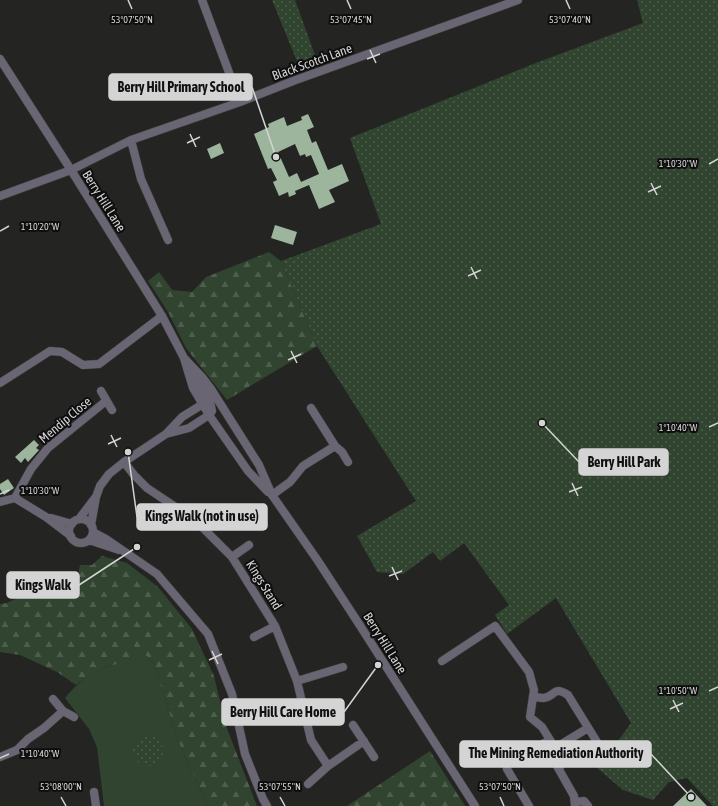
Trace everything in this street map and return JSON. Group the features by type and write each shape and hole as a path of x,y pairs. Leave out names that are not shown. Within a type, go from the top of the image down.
{"street":[{"path":"202,0 240,102"},
{"name":"Black Scotch Lane","path":"0,196 71,170 131,140 240,102 293,81 518,0"},
{"name":"Berry Hill Lane","path":"0,59 162,316 184,358 211,402 259,465 272,495"},
{"path":"131,140 141,179 168,240"},
{"path":"0,383 50,351 62,352 83,365 100,364 162,316"},
{"name":"Mendip Close","path":"101,392 112,410"},
{"name":"Mendip Close","path":"15,498 31,469 48,448 106,401"},
{"path":"89,540 96,497 100,486 109,474 124,462 166,434 182,417 211,402"},
{"name":"Berry Hill Lane","path":"211,402 209,415 248,471 272,495 318,561 475,806"},
{"path":"311,408 335,446 342,452 348,462"},
{"path":"166,434 189,428 209,415"},
{"path":"272,495 290,482 303,466 335,446"},
{"name":"Kings Stand","path":"124,462 134,476 147,488 180,510 232,557 275,626 297,681 310,740 328,766"},
{"path":"71,536 69,533 75,522 96,497"},
{"path":"0,502 15,498 46,517 71,536 76,542 81,543 89,540 127,553"},
{"path":"46,517 75,522 85,520 92,528 157,574 208,634 232,694 246,754 267,806"},
{"name":"Kings Stand","path":"232,557 249,545"},
{"name":"Kings Stand","path":"254,636 275,626"},
{"path":"442,661 495,626 529,672 534,690 530,717 542,727 563,762 558,769"},
{"path":"297,681 343,667"},
{"path":"533,696 544,698 550,696 556,691 561,690 568,695 597,742"},
{"path":"53,699 63,712 74,717"},
{"path":"0,757 17,750 63,712"},
{"path":"353,725 374,757"},
{"path":"555,748 588,728"},
{"path":"308,784 328,766 364,741"},
{"path":"544,743 574,796 575,804 584,801 588,806"},
{"path":"507,769 529,806"},
{"path":"94,792 94,806"}],"green space":[{"path":"272,0 295,0 319,66 301,71"},
{"path":"637,0 718,0 718,806 713,806 687,778 669,782 653,800 623,790 582,755 610,752 631,723 556,598 507,634 495,615 509,605 464,543 440,561 433,552 403,574 377,572 357,536 416,501 317,346 281,261 381,224 350,138 536,63 643,23"},
{"path":"269,252 281,261 317,346 227,400 186,348 168,312 148,281 159,272 172,290 192,292 206,277"},
{"path":"102,556 127,563 158,587 192,629 214,676 226,726 257,806 208,806 179,743 153,661 127,641 122,648 130,653 131,662 102,669 76,685 57,672 20,655 0,652 0,604 7,603 26,594 52,597 74,593 79,582 78,575 80,565 92,565"},
{"path":"127,640 153,661 179,743 208,806 104,806 97,747 89,729 65,698 79,683 94,673 120,663 131,661 122,648"},
{"path":"148,736 159,740 163,751 159,762 148,766 137,762 133,751 137,740"},
{"path":"430,751 465,806 347,806"}],"building":[{"path":"308,114 314,127 307,130 312,143 316,141 328,170 342,164 349,181 329,190 335,202 319,209 309,185 295,191 296,194 289,197 288,192 279,196 273,182 277,180 271,168 268,169 254,134 269,127 268,124 284,117 287,126 302,120 301,117","holes":["295,144 300,156 305,154 306,157 311,155 319,174 301,182 297,173 289,177 278,152"]},
{"path":"220,143 224,153 211,159 207,149"},
{"path":"275,225 297,232 293,245 271,238"},
{"path":"34,440 39,445 36,448 39,450 28,462 25,458 21,463 15,457"},
{"path":"8,479 14,488 4,495 0,489 0,484"},
{"path":"691,789 707,806 673,806"}],"place":[{"name":"Berry Hill Primary School","path":"276,157"},
{"name":"Berry Hill Park","path":"542,423"},
{"name":"Kings Walk (not in use)","path":"128,452"},
{"name":"Kings Walk","path":"137,547"},
{"name":"Berry Hill Care Home","path":"378,665"},
{"name":"The Mining Remediation Authority","path":"691,797"}]}
